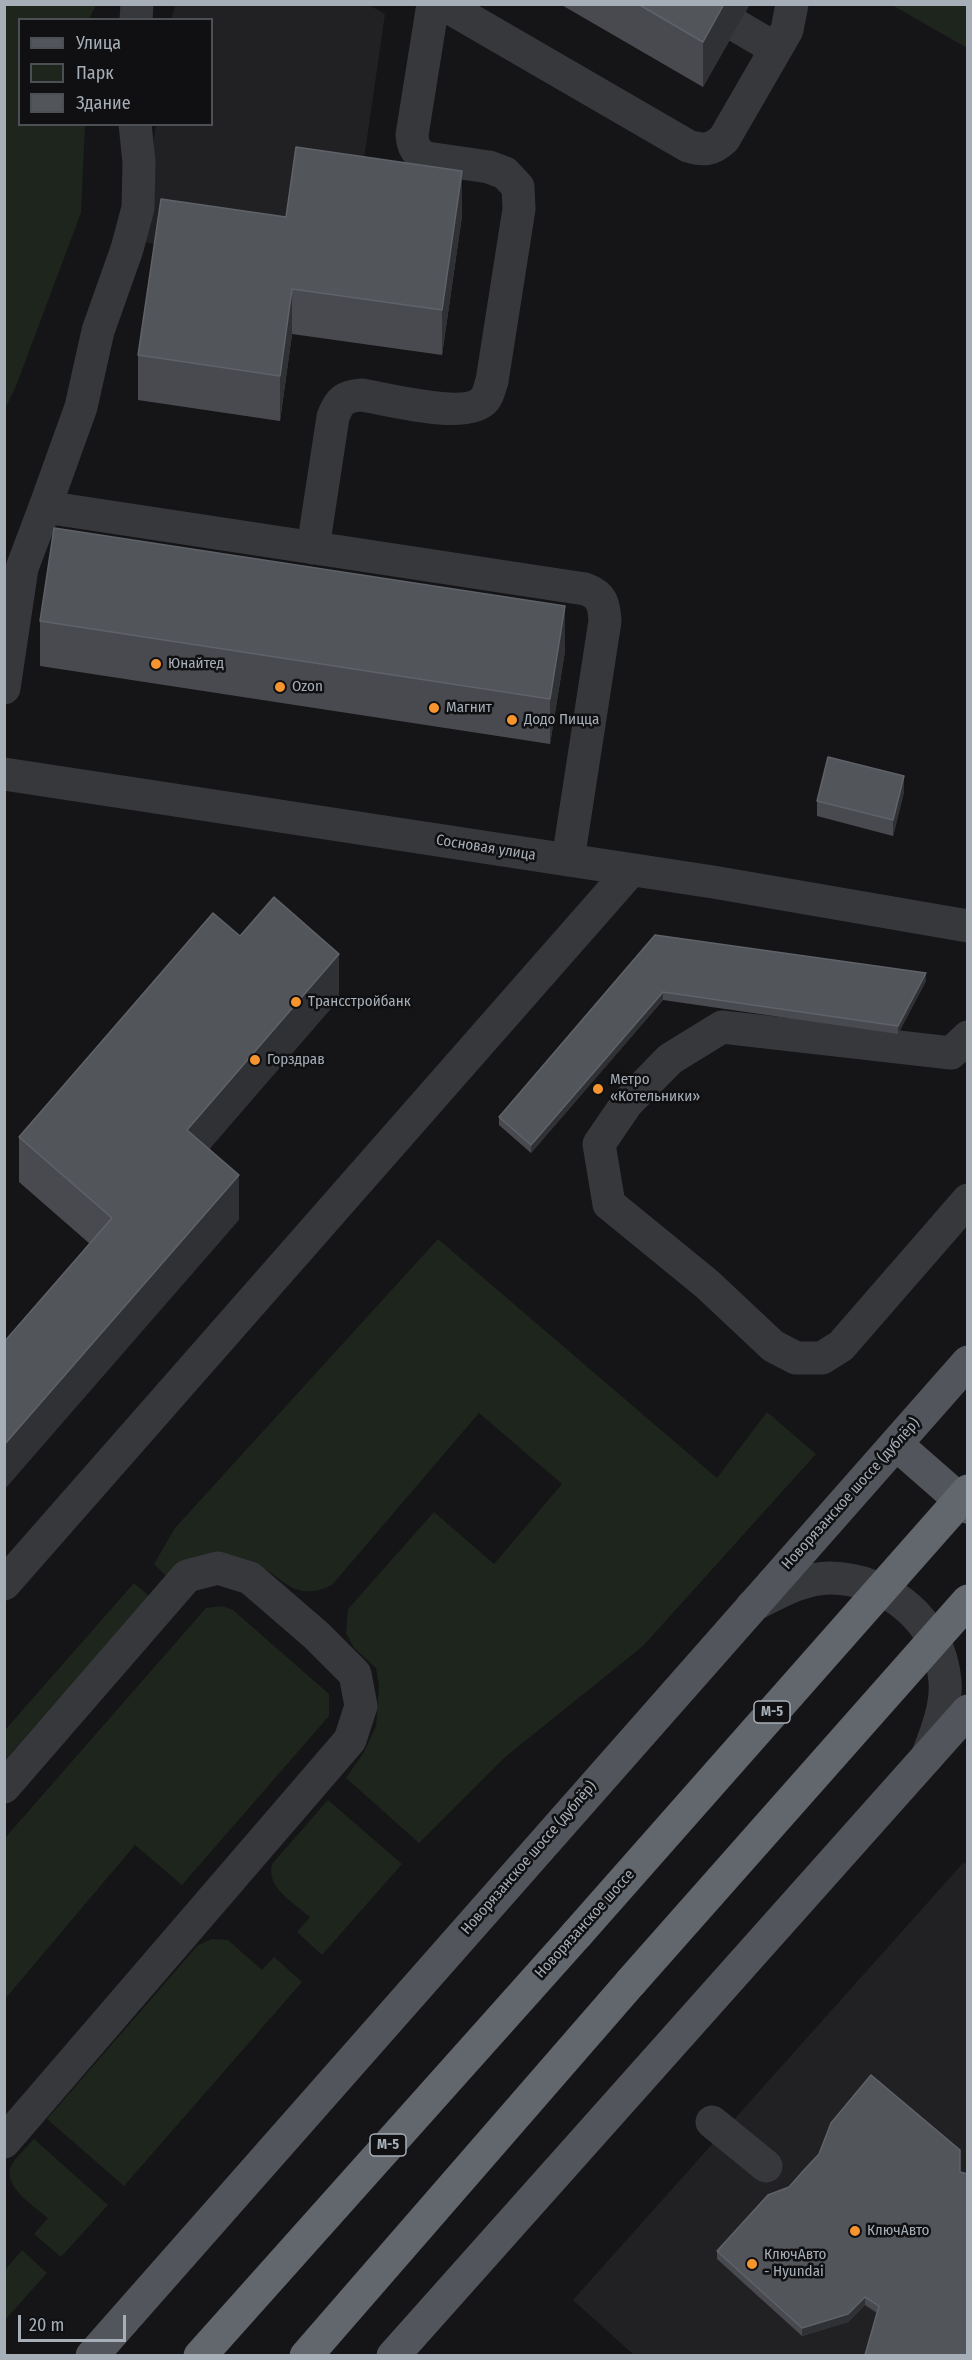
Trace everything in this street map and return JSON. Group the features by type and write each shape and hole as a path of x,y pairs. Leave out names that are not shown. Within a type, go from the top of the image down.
{"highway":[{"name":"Новорязанское шоссе","path":"200,2355 577,1934 968,1491"},
{"path":"306,2355 968,1600"}],"main road":[{"name":"Новорязанское шоссе (дублёр)","path":"92,2355 748,1608 968,1362"},
{"path":"896,1444 968,1507"},
{"path":"393,2355 968,1711"}],"street":[{"path":"313,548 333,417 339,403 348,396 362,395 454,410 470,408 485,399 492,381 519,208 518,187 505,173 489,167 427,158 418,154 413,145 433,4"},
{"path":"443,4 688,146 700,150 714,148 724,139 787,30 792,4"},
{"path":"737,26 776,49"},
{"path":"4,688 22,568 81,407 98,331 127,249 138,208 139,162 135,126"},
{"path":"45,507 596,593 604,604 605,621 568,860"},
{"name":"Сосновая улица","path":"4,774 568,860 968,926"},
{"path":"4,1584 631,870"},
{"path":"968,1037 951,1053 722,1027 670,1059 627,1103 599,1143 609,1204 707,1284 773,1346 796,1358 822,1358 841,1346 968,1200"},
{"path":"4,1787 187,1576 218,1568 250,1578 316,1635 355,1674 361,1706 350,1740 4,2142"},
{"path":"748,1608 789,1587 828,1578 863,1582 896,1597 924,1621 940,1652 945,1683 942,1716 926,1758"},
{"path":"712,2122 766,2166"}],"shaded area":[{"path":"176,4 369,5 385,14 358,201 292,334 280,421 138,400 161,245 139,241 156,126 213,126 213,18 171,18"},
{"path":"963,1863 967,1864 967,2355 634,2355 573,2300"}],"green space":[{"path":"5,4 96,5 90,18 18,18 18,126 85,126 81,213 16,386 5,409"},
{"path":"892,5 967,5 967,48"},
{"path":"438,1239 717,1478 767,1412 816,1454 643,1646 504,1758 419,1843 346,1778 364,1752 376,1726 379,1685 376,1668 354,1648 346,1633 348,1609 434,1512 494,1564 562,1484 479,1413 332,1585 304,1591 294,1588 257,1565 244,1562 216,1565 166,1576 154,1564 175,1528"},
{"path":"134,1583 149,1596 5,1760 5,1730"},
{"path":"222,1606 233,1610 329,1694 329,1716 182,1885 135,1845 5,1999 5,1838 206,1608"},
{"path":"328,1800 402,1864 322,1955 297,1932 310,1917 282,1894 271,1873 272,1864"},
{"path":"212,1939 228,1940 262,1970 274,1957 302,1982 124,2186 47,2119 198,1945"},
{"path":"34,2139 108,2205 61,2257 34,2234 48,2218 20,2194 11,2180 12,2164"},
{"path":"22,2250 47,2273 5,2320 5,2270"}],"building":[{"path":"638,4 724,4 703,42"},
{"path":"296,147 462,171 442,310 292,289 280,376 138,355 161,199 286,217"},
{"path":"54,528 565,606 550,699 40,621"},
{"path":"828,757 904,776 893,820 817,801"},
{"path":"274,897 339,954 187,1130 239,1175 4,1445 4,1342 112,1218 19,1137 213,913 240,936"},
{"path":"655,935 926,973 898,1026 663,992 531,1145 499,1117"},
{"name":"КлючАвто","path":"871,2075 960,2150 960,2172 968,2174 968,2355 865,2355 879,2306 865,2297 848,2314 802,2328 717,2251 768,2195 789,2187 819,2154 831,2123"}],"place":[{"name":"Юнайтед","path":"156,664"},
{"name":"Ozon","path":"280,687"},
{"name":"Магнит","path":"434,708"},
{"name":"Додо Пицца","path":"512,720"},
{"name":"Трансстройбанк","path":"296,1002"},
{"name":"Горздрав","path":"255,1060"},
{"name":"Метро «Котельники»","path":"598,1089"},
{"name":"КлючАвто","path":"855,2231"},
{"name":"КлючАвто - Hyundai","path":"752,2264"}]}
